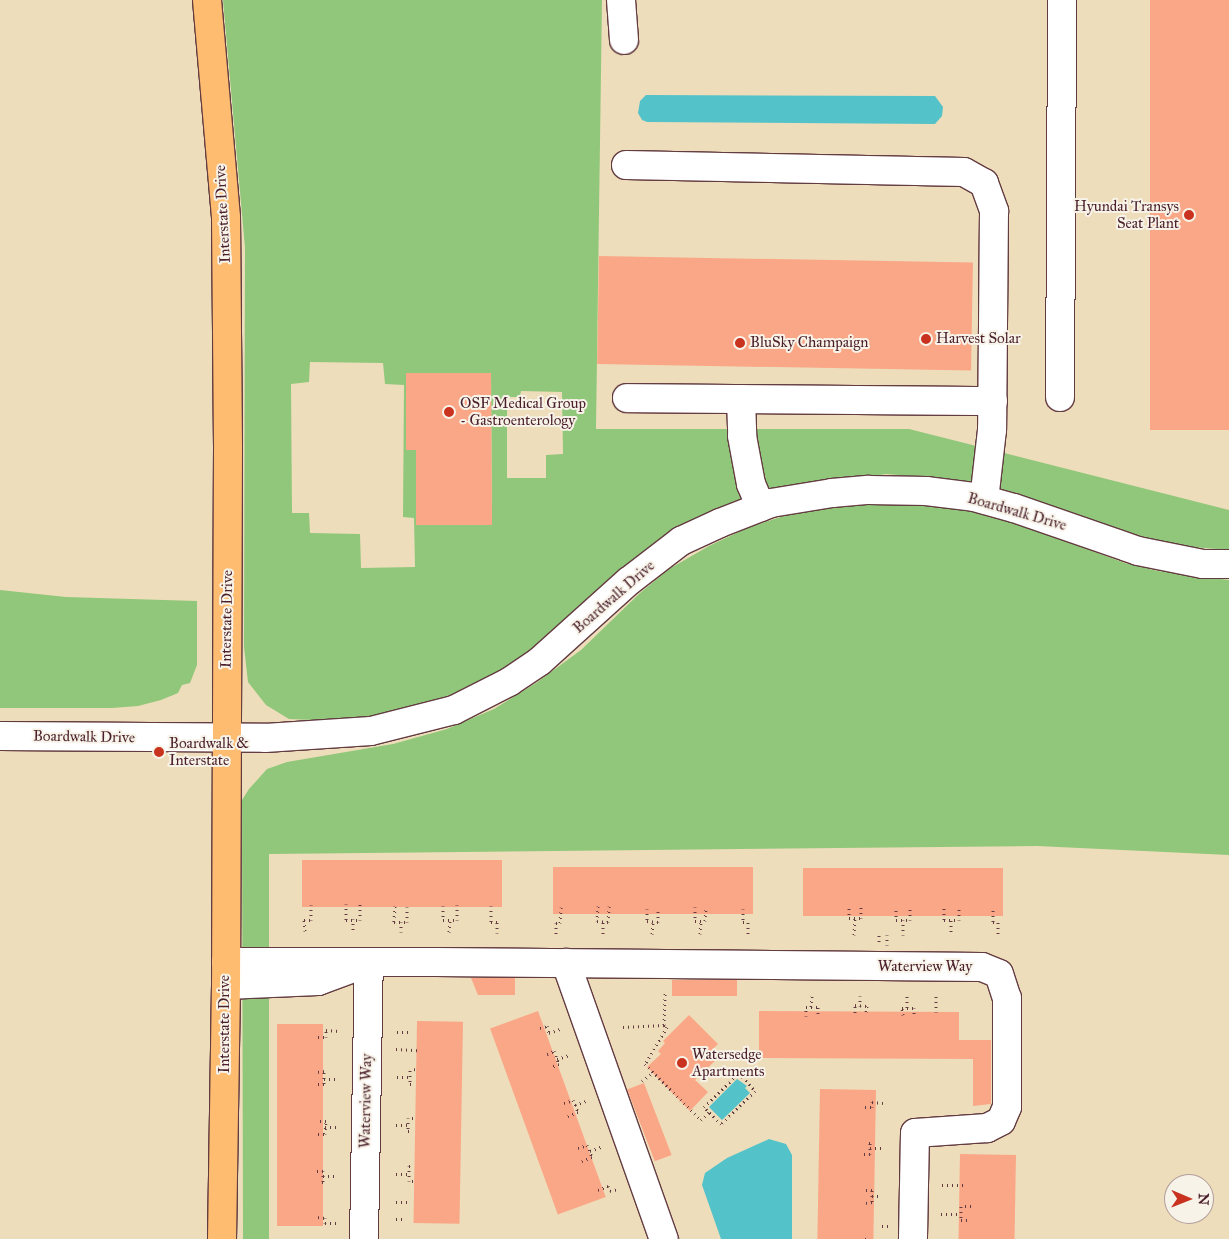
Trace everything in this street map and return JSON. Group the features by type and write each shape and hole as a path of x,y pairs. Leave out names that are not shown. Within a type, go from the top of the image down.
{"main road":[{"name":"Interstate Drive","path":"207,0 226,217 228,448 227,738 222,1239"}],"street":[{"path":"621,0 624,40"},
{"path":"1060,398 1062,0"},
{"path":"626,165 964,172 984,183 994,211 992,430 984,500"},
{"path":"627,398 993,401"},
{"path":"741,399 742,436 751,484 761,507"},
{"name":"Boardwalk Drive","path":"0,736 265,738 371,731 454,710 509,682 540,660 629,581 681,541 720,522 770,503 832,493 869,490 926,491 984,500 1014,508 1138,551 1203,564 1229,564"},
{"name":"Waterview Way","path":"364,1239 369,963"},
{"name":"Waterview Way","path":"226,974 369,963 982,967 999,974 1008,998 1007,1107 1001,1121 987,1128 915,1133 912,1239"},
{"path":"566,963 664,1239"}],"path":[{"path":"346,904 346,920 360,920 360,904"},
{"path":"305,931 304,920 311,920 312,905"},
{"path":"443,906 443,920 457,920 457,905"},
{"path":"395,906 394,922 407,922 407,907"},
{"path":"491,906 491,922 497,922 498,933"},
{"path":"598,906 597,922 608,922 609,906"},
{"path":"556,934 556,923 560,923 561,907"},
{"path":"695,907 694,921 706,921 706,907"},
{"path":"849,908 849,918 861,918 861,907"},
{"path":"647,908 647,921 658,922 658,908"},
{"path":"944,908 944,920 959,920 959,908"},
{"path":"743,909 743,922 748,922 748,934"},
{"path":"896,910 896,920 910,920 910,909"},
{"path":"993,910 993,922 998,922 998,935"},
{"path":"854,935 855,918"},
{"path":"352,920 353,931"},
{"path":"449,932 450,920"},
{"path":"903,920 903,935"},
{"path":"951,920 951,935"},
{"path":"700,934 701,921"},
{"path":"401,922 401,932"},
{"path":"603,922 603,934"},
{"path":"652,922 652,934"},
{"path":"665,993 664,1025 667,1028 645,1064 701,1120 709,1112"},
{"path":"811,1007 812,996"},
{"path":"860,996 860,1006"},
{"path":"907,1008 908,996"},
{"path":"936,996 936,1012"},
{"path":"854,1013 855,1006 867,1006 866,1012"},
{"path":"806,1016 806,1007 818,1007 818,1014"},
{"path":"903,1015 902,1008 914,1008 914,1016"},
{"path":"623,1027 664,1025"},
{"path":"540,1028 547,1026 549,1033 560,1029"},
{"path":"318,1037 326,1037 326,1030 339,1031"},
{"path":"397,1032 408,1032"},
{"path":"396,1049 418,1050"},
{"path":"547,1054 554,1051 559,1064 551,1067"},
{"path":"557,1060 569,1055"},
{"path":"415,1069 410,1070 410,1084 416,1084"},
{"path":"318,1072 324,1071 324,1084 318,1084"},
{"path":"642,1081 654,1072"},
{"path":"739,1073 756,1091 721,1124 709,1112 704,1107 739,1073"},
{"path":"396,1077 410,1077"},
{"path":"324,1079 338,1079"},
{"path":"564,1103 573,1100 578,1112 568,1116"},
{"path":"575,1105 586,1101"},
{"path":"864,1107 872,1107 872,1102 883,1103"},
{"path":"413,1118 408,1118 408,1131 413,1131"},
{"path":"318,1134 325,1134 326,1121 319,1121"},
{"path":"396,1125 408,1125"},
{"path":"325,1127 338,1127"},
{"path":"864,1143 870,1143 870,1154 864,1154"},
{"path":"578,1148 587,1145 592,1157 582,1161"},
{"path":"590,1151 602,1146"},
{"path":"870,1148 882,1148"},
{"path":"414,1166 409,1166 409,1181 414,1181"},
{"path":"317,1171 323,1171 323,1182 318,1182"},
{"path":"396,1174 409,1174"},
{"path":"323,1176 338,1176"},
{"path":"942,1185 966,1185"},
{"path":"598,1190 608,1186 610,1191 618,1189"},
{"path":"866,1190 872,1190 872,1202 866,1203"},
{"path":"872,1196 882,1196"},
{"path":"396,1202 407,1202"},
{"path":"971,1206 961,1206 961,1220 971,1220"},
{"path":"941,1214 961,1214"},
{"path":"318,1218 325,1218 325,1223 338,1223"},
{"path":"396,1219 404,1219"},
{"path":"865,1239 870,1239"}],"green space":[{"path":"223,0 602,0 596,429 909,429 1229,510 1229,550 1180,546 1098,525 1015,494 935,478 886,474 764,493 516,664 476,687 391,713 336,721 289,719 266,705 248,682 244,647 245,248","holes":["310,362 383,363 385,384 404,385 403,517 414,518 415,567 361,568 360,534 310,533 309,513 292,513 291,384 309,382","406,373 491,373 492,525 416,525 416,450 406,450","521,391 562,392 563,454 546,455 546,478 507,478 507,397 520,397"]},
{"path":"881,502 953,508 1004,519 1125,563 1158,571 1229,580 1229,855 1037,846 269,854 269,1239 243,1239 242,800 249,789 267,769 287,762 393,744 447,729 494,709 536,683 581,650 640,593 669,569 709,546 747,528 793,513"},
{"path":"0,590 66,597 197,601 197,665 190,683 182,685 178,693 138,706 112,708 0,708"}],"water":[{"path":"646,95 935,96 943,107 942,116 935,124 647,122 642,120 638,113 640,101"},
{"path":"737,1079 747,1086 745,1088 750,1093 722,1120 709,1107"},
{"path":"769,1139 786,1144 792,1155 792,1239 721,1239 702,1185 705,1173 727,1158"}],"building":[{"name":"Hyundai Transys Seat Plant","path":"1150,0 1229,0 1229,430 1150,430"},
{"path":"599,256 973,263 971,371 597,364"},
{"name":"OSF Medical Group - Gastroenterology","path":"406,373 491,373 492,525 416,525 416,450 406,450"},
{"path":"302,860 502,860 502,907 302,907"},
{"path":"553,867 753,867 753,914 553,914"},
{"path":"803,868 1003,868 1003,916 803,916"},
{"path":"471,978 515,978 515,995 478,995"},
{"path":"672,980 737,980 737,996 672,996"},
{"path":"538,1011 606,1197 558,1215 490,1028"},
{"path":"759,1011 959,1012 959,1040 991,1040 991,1104 973,1106 973,1059 759,1058"},
{"name":"Watersedge Apartments","path":"689,1015 718,1044 711,1051 718,1058 695,1080 708,1092 690,1111 647,1067 661,1054 658,1051 665,1043 663,1041"},
{"path":"417,1021 463,1022 459,1224 413,1223"},
{"path":"277,1024 323,1024 323,1226 277,1226"},
{"path":"644,1083 672,1155 655,1161 627,1089"},
{"path":"820,1089 876,1090 873,1239 817,1239"},
{"path":"960,1154 1016,1155 1015,1239 959,1239"}],"place":[{"name":"Hyundai Transys Seat Plant","path":"1189,215"},
{"name":"Harvest Solar","path":"926,339"},
{"name":"BluSky Champaign","path":"740,343"},
{"name":"OSF Medical Group - Gastroenterology","path":"449,412"},
{"name":"Boardwalk & Interstate","path":"159,752"},
{"name":"Watersedge Apartments","path":"682,1063"}]}
